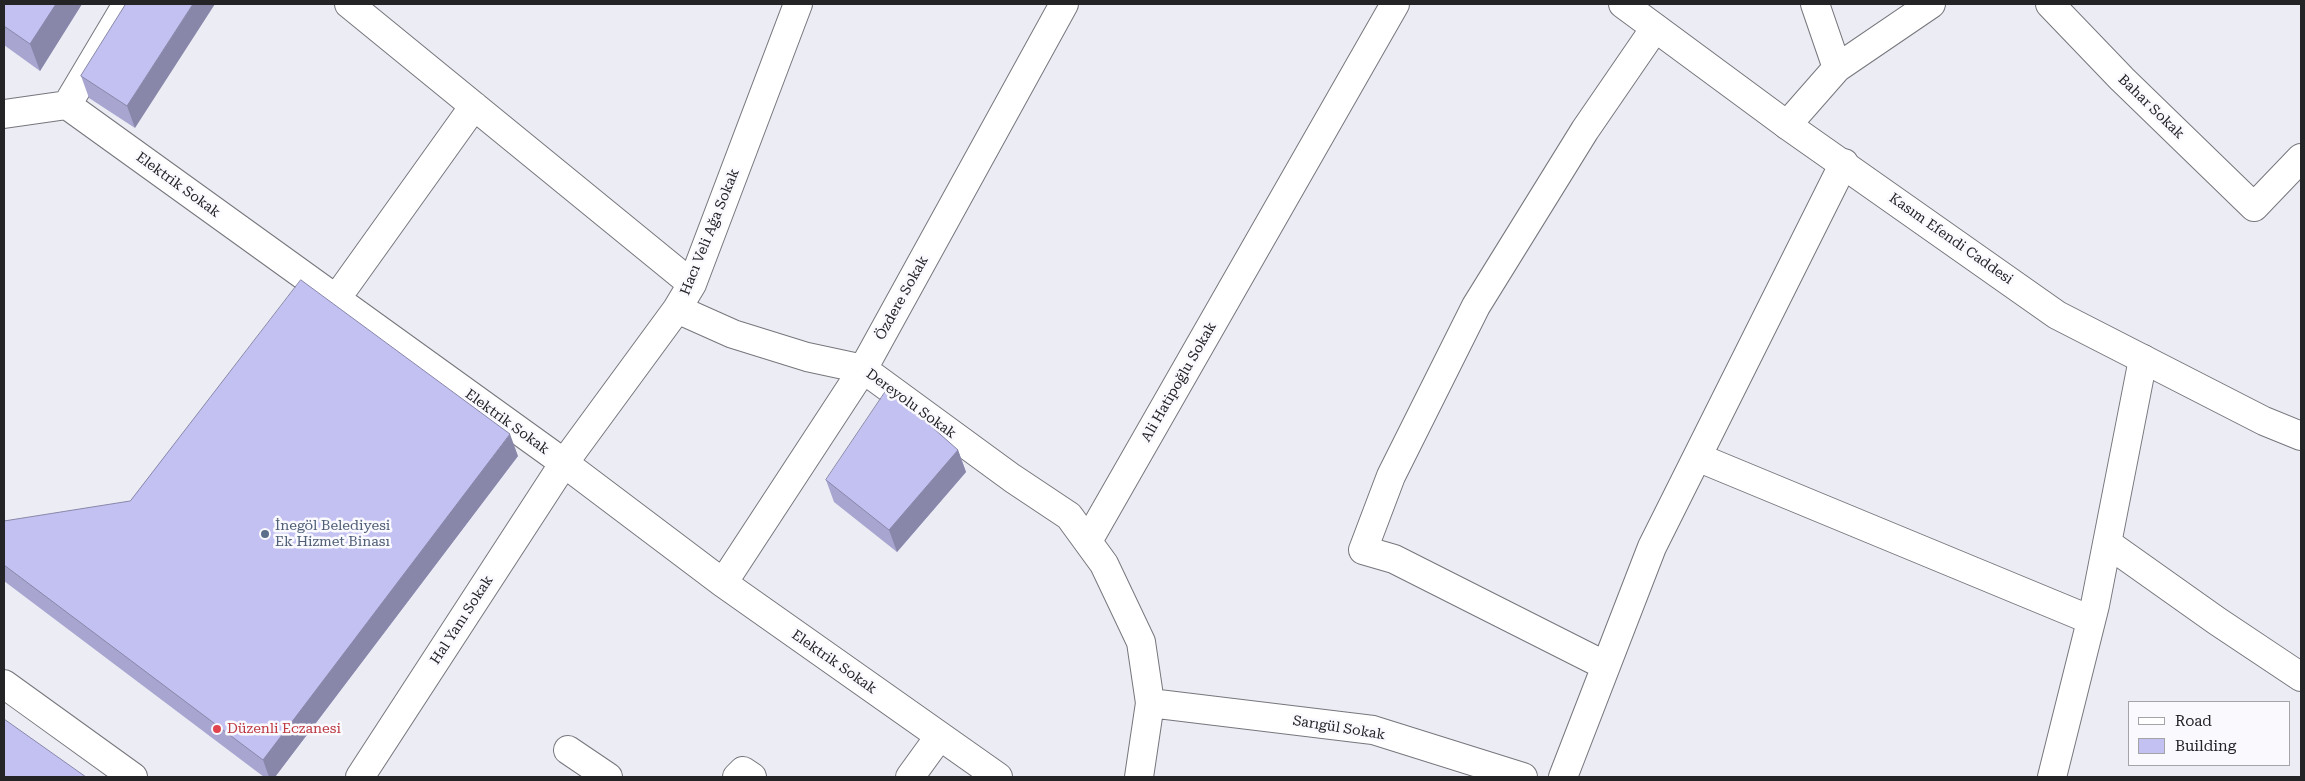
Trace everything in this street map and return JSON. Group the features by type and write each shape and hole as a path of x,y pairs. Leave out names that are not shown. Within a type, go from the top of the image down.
{"street":[{"path":"4,114 67,105 127,4"},
{"path":"349,4 692,284"},
{"name":"Hacı Veli Ağa Sokak","path":"564,463 677,309 692,284 798,4"},
{"name":"Özdere Sokak","path":"723,583 863,369 1064,4"},
{"name":"Ali Hatipoğlu Sokak","path":"1088,541 1395,4"},
{"name":"Kasım Efendi Caddesi","path":"1623,4 1787,124 2057,315 2264,421 2301,436"},
{"path":"1815,4 1837,68"},
{"path":"1787,124 1837,68 1931,4"},
{"name":"Bahar Sokak","path":"2050,4 2122,79 2254,208 2301,158"},
{"path":"1606,666 1394,559 1363,550 1390,476 1476,306 1586,130 1655,28"},
{"name":"Elektrik Sokak","path":"67,105 564,463 723,583 998,777"},
{"path":"336,299 474,106"},
{"path":"1563,777 1652,547 1844,163"},
{"name":"Dereyolu Sokak","path":"677,309 733,334 788,352 863,369 1012,478 1069,516 1088,541"},
{"path":"2052,777 2091,620 2143,359"},
{"path":"1697,458 2091,620"},
{"name":"Hal Yanı Sokak","path":"360,777 564,463"},
{"path":"1088,541 1104,564 1141,642 1150,703 1139,777"},
{"path":"2107,543 2217,622 2301,677"},
{"path":"4,684 133,777"},
{"name":"Sarıgül Sokak","path":"1150,703 1373,730 1522,777"},
{"path":"910,777 939,737"},
{"path":"568,750 608,777"},
{"path":"737,777 743,771 752,777"}],"building":[{"path":"4,4 56,4 30,44 4,26"},
{"path":"126,4 193,4 127,106 81,76"},
{"name":"İnegöl Belediyesi Ek Hizmet Binası","path":"301,280 510,434 263,760 4,565 4,521 130,501"},
{"path":"888,388 958,450 889,530 826,480"},
{"path":"4,719 86,777 4,777"}],"place":[{"name":"İnegöl Belediyesi Ek Hizmet Binası","path":"265,534"},
{"name":"Düzenli Eczanesi","path":"217,729"}]}
